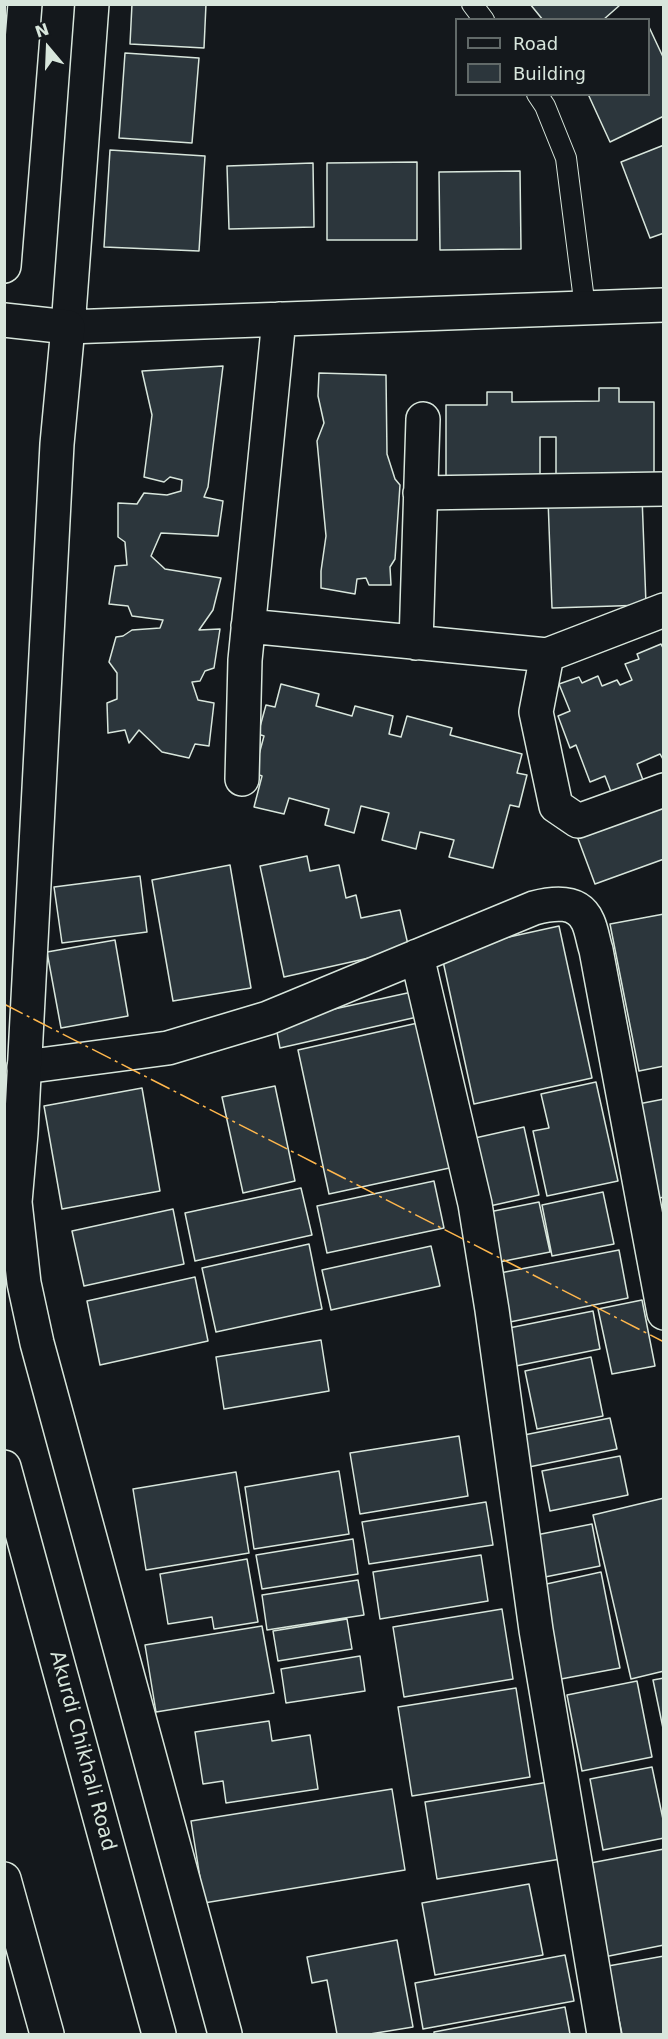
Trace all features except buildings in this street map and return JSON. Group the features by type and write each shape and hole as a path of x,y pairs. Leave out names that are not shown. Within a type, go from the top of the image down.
{"street":[{"path":"4,266 25,4"},
{"path":"92,4 57,444 15,1202 24,1283 37,1343 225,2034"},
{"path":"4,320 68,327 663,305"},
{"path":"242,779 245,660 279,319"},
{"path":"416,643 423,419"},
{"path":"420,493 663,489"},
{"path":"248,626 547,655 663,610"},
{"path":"547,655 536,712 556,806 578,820 663,790"},
{"path":"24,1067 168,1048 268,1018 534,908 554,902 574,907 588,920 596,950 663,1313"},
{"path":"417,956 475,1204 492,1310 536,1630 604,2034"},
{"name":"Akurdi Chikhali Road","path":"4,1467 159,2034"},
{"path":"4,1879 47,2034"}],"lane":[{"path":"472,4 482,18"},
{"path":"538,96 545,105 566,158 585,308"}],"power":[{"path":"4,1004 664,1342"}]}
